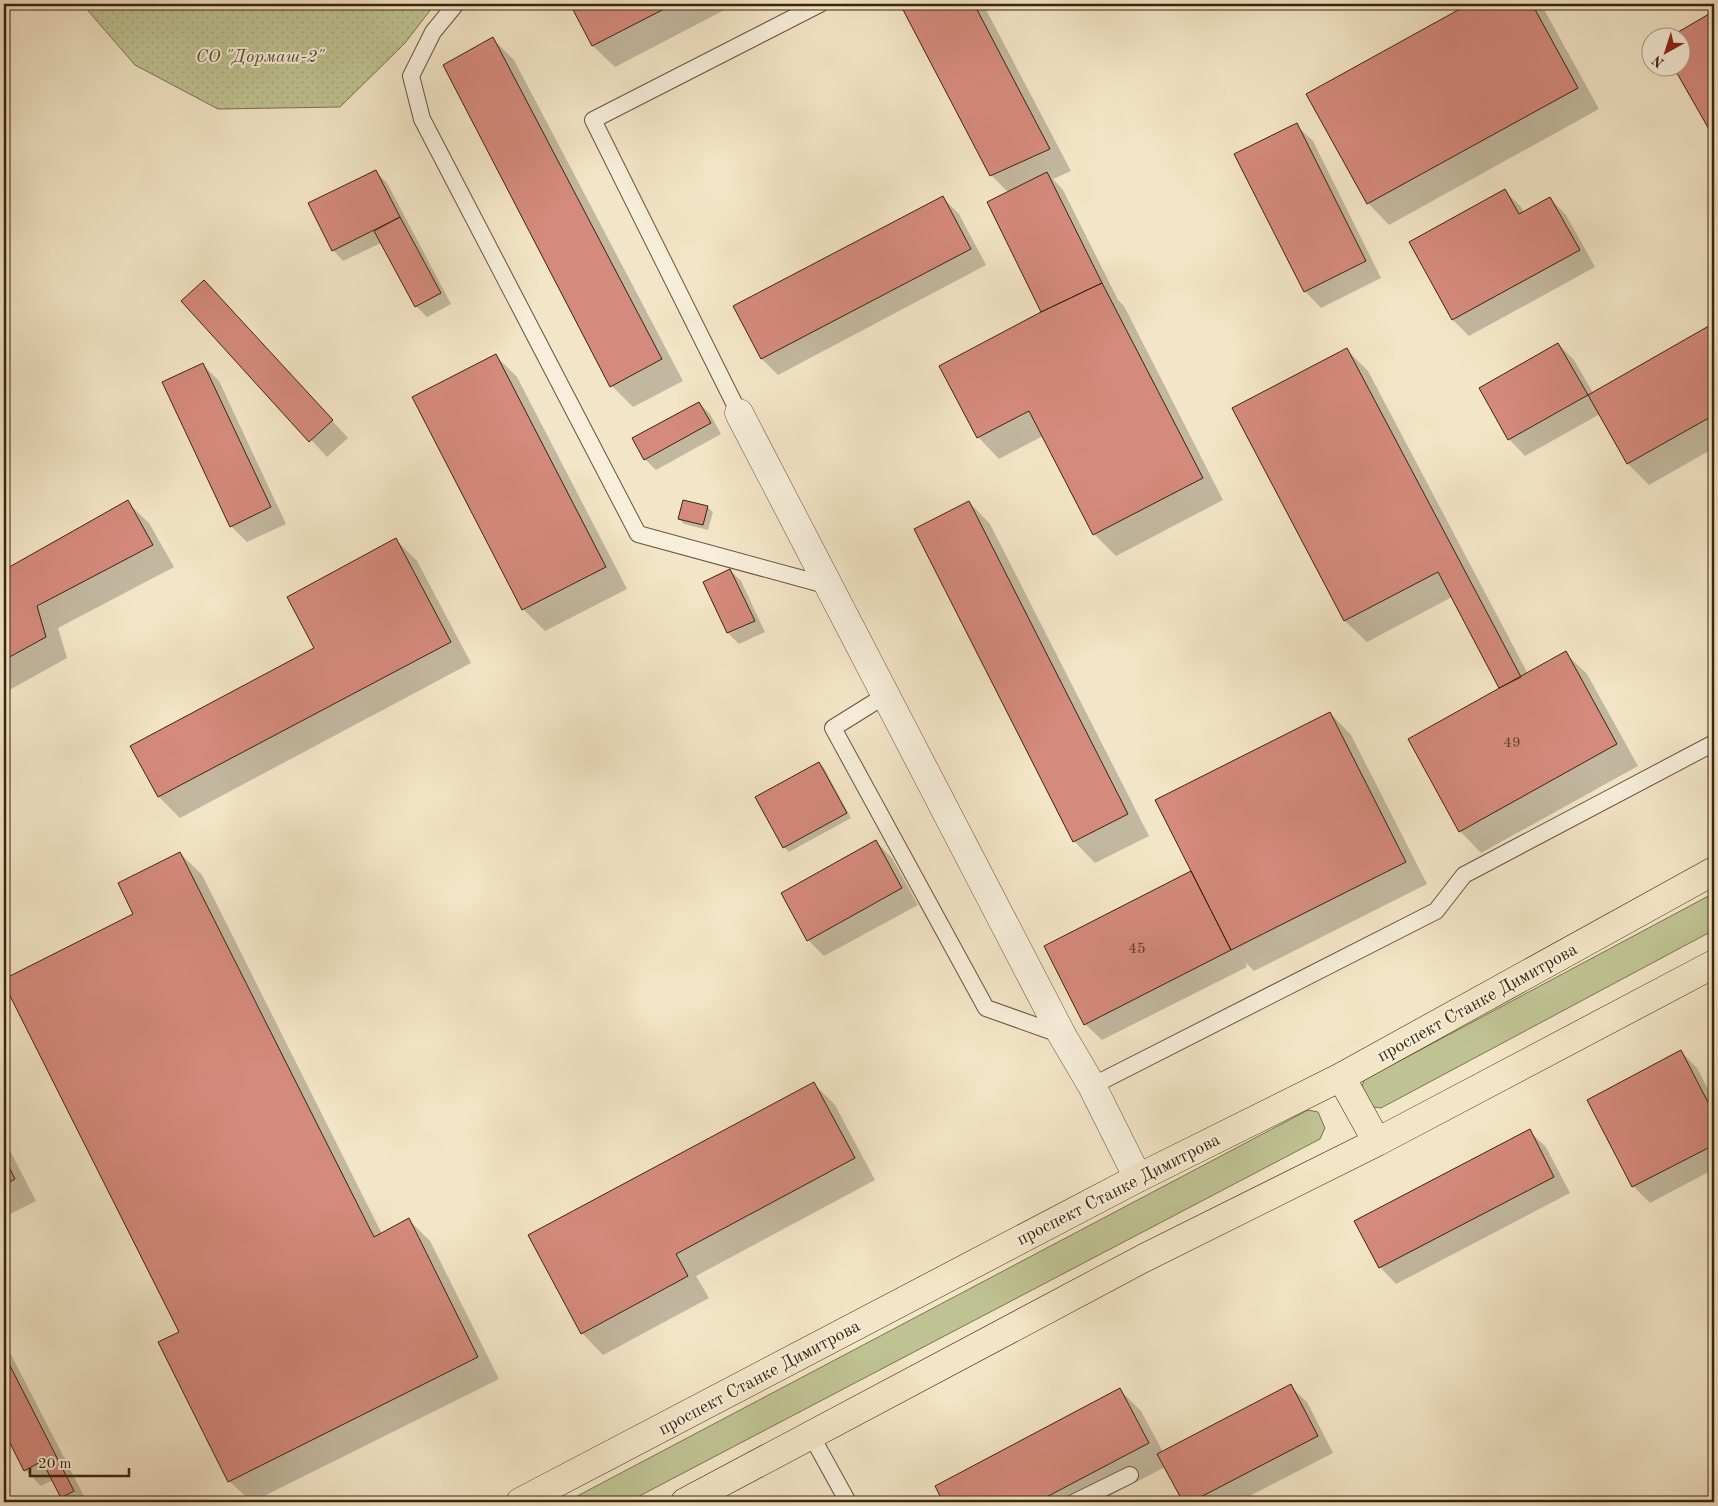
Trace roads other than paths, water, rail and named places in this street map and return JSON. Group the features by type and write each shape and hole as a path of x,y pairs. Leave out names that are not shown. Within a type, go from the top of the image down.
{"main road":[{"name":"проспект Станке Димитрова","path":"520,1502 1138,1178 1341,1077 1714,871"},
{"path":"685,1502 1144,1258 1377,1142 1714,964"},
{"path":"1341,1077 1377,1142"}],"street":[{"path":"739,413 1062,1035 1092,1086 1138,1178"}],"lane":[{"path":"456,4 433,32 411,76 422,119 638,534 829,586"},
{"path":"739,413 592,120 820,4"},
{"path":"886,695 834,728 986,1008 1062,1035"},
{"path":"1092,1086 1436,911 1464,876 1714,743"},
{"path":"811,1435 848,1502"},
{"path":"1075,1502 1130,1475"}],"park label":[{"name":"СО \"Дормаш-2\"","path":"260,56"}]}
